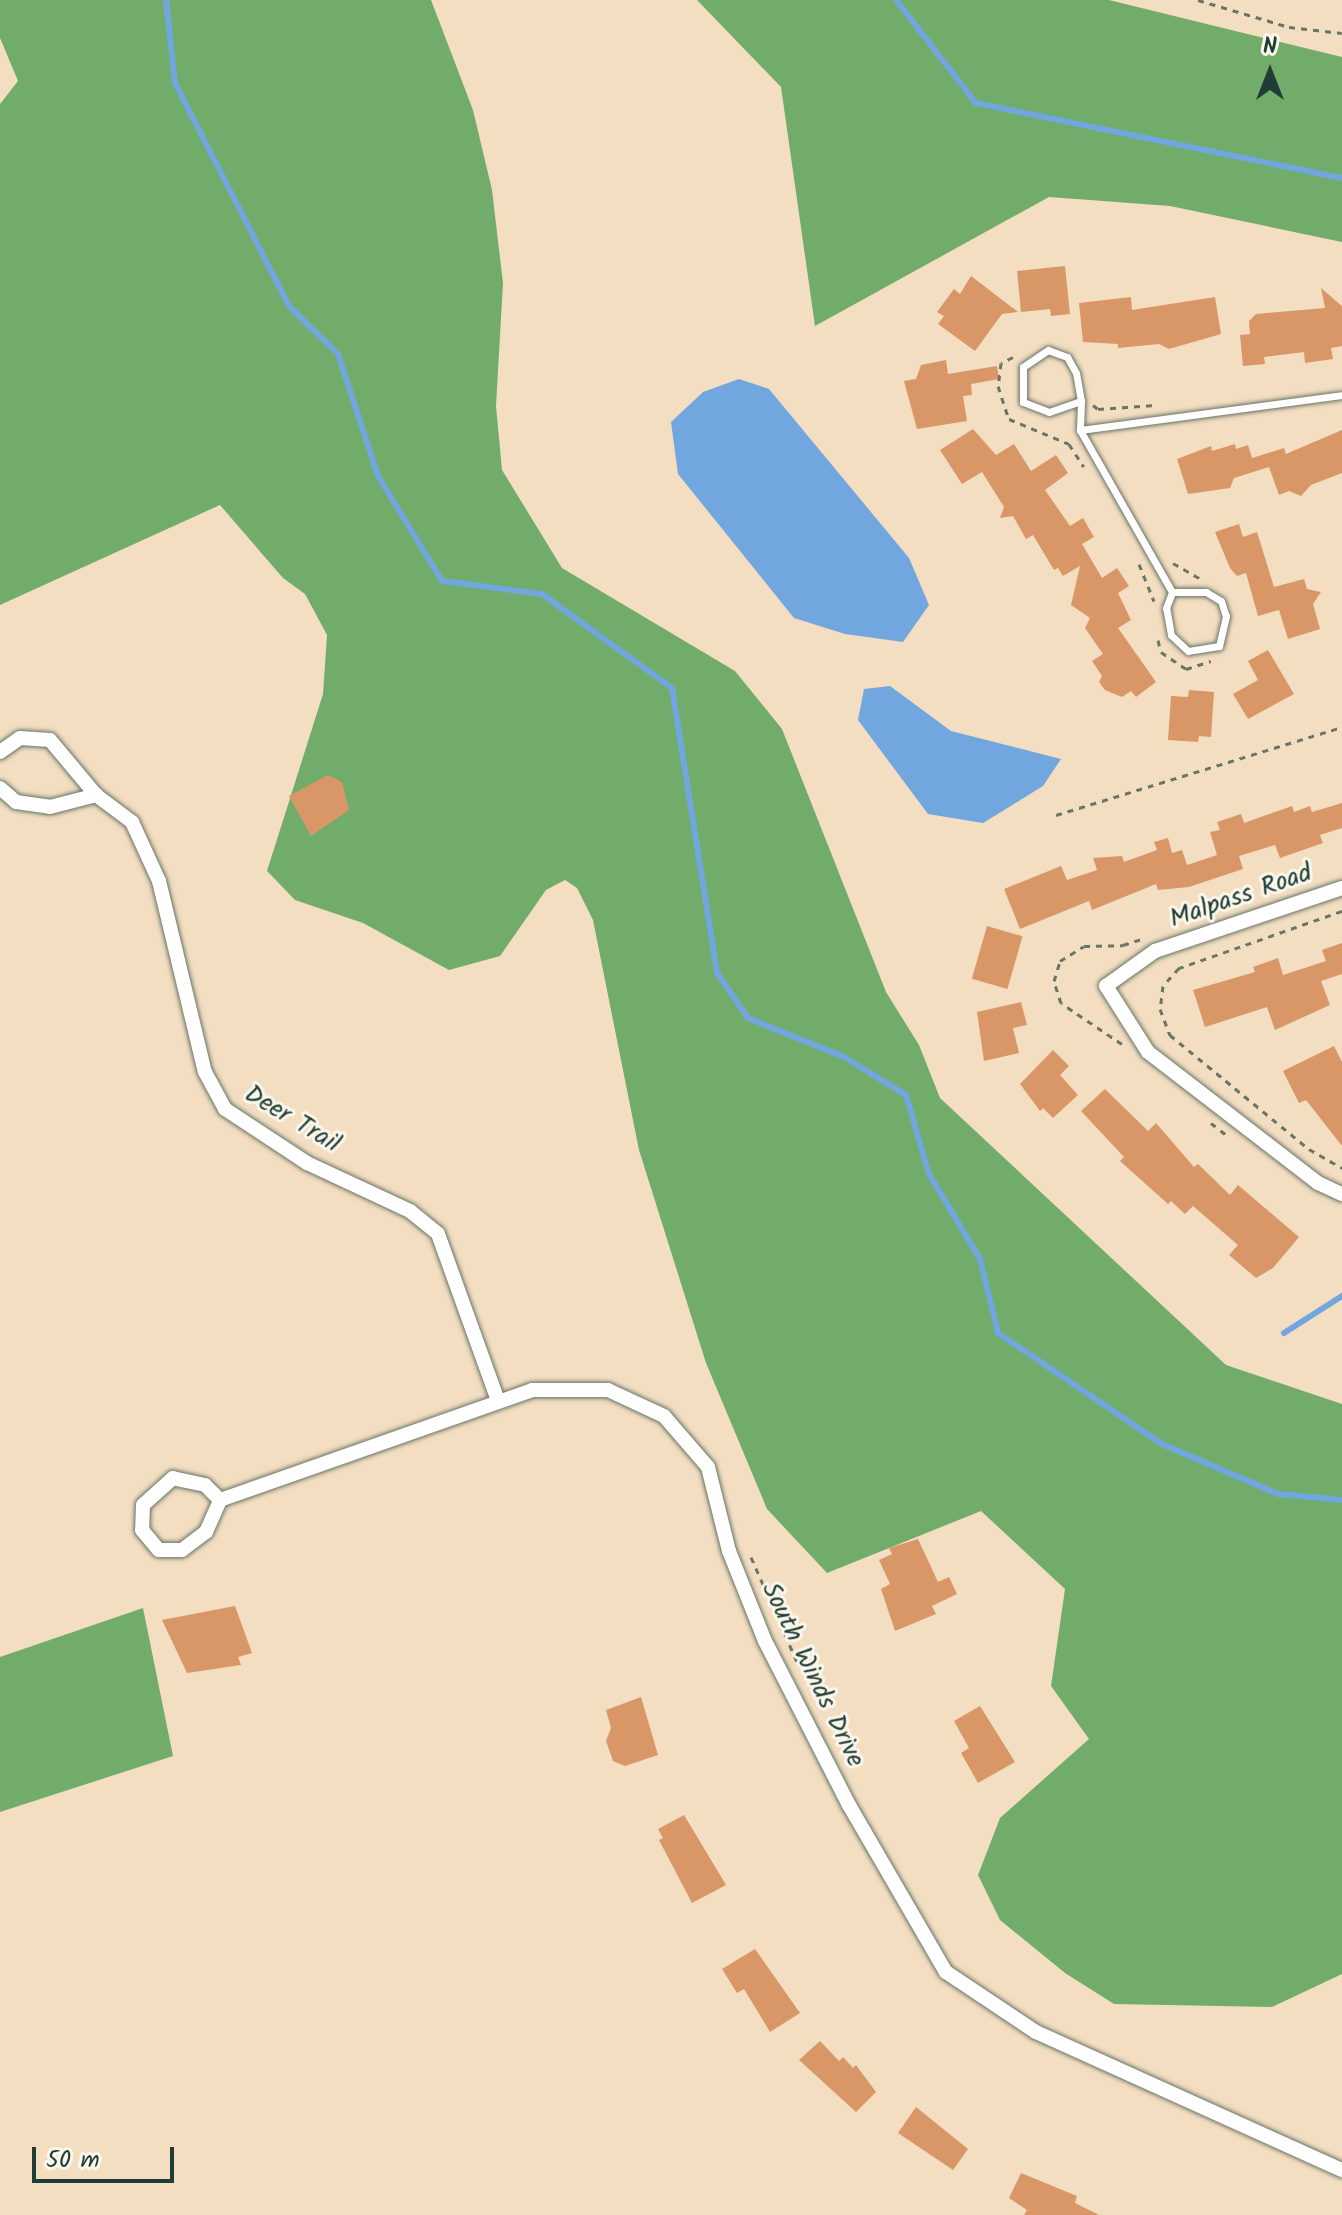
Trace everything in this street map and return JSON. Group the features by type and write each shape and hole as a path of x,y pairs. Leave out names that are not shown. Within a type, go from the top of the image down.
{"street":[{"name":"Deer Trail","path":"0,752 20,738 50,740 96,795 132,822 159,881 205,1072 225,1109 307,1163 410,1211 438,1234 498,1401"},
{"path":"0,788 16,802 50,807 96,795"},
{"name":"Malpass Road","path":"1342,888 1153,943 1106,986 1148,1052 1318,1183 1342,1194"},
{"name":"South Winds Drive","path":"220,1500 268,1488 532,1390 608,1390 664,1416 708,1467 729,1551 765,1641 849,1805 946,1972 1036,2032 1342,2170"},
{"path":"173,1478 205,1485 220,1500 206,1532 182,1550 159,1550 142,1530 143,1505 173,1478"}],"lane":[{"path":"1081,401 1049,412 1023,402 1023,367 1048,350 1067,357 1076,373 1081,401 1080,430 1172,592"},
{"path":"1080,430 1342,395"},
{"path":"1172,592 1206,592 1221,601 1226,616 1219,646 1188,651 1171,635 1166,608 1172,592"}],"path":[{"path":"1198,0 1289,27 1342,33"},
{"path":"1014,356 1001,363 998,386 1009,419 1069,444"},
{"path":"1091,404 1098,409"},
{"path":"1056,815 1342,727"},
{"path":"1342,911 1179,968 1163,986 1160,1009 1170,1035 1309,1149 1342,1168"},
{"path":"1128,1052 1061,1003 1054,981 1060,961 1084,946 1153,943"},
{"path":"1208,1121 1238,1144"},
{"path":"749,1553 802,1674"}],"green space":[{"path":"0,0 431,0 473,110 492,190 503,283 496,406 502,470 562,568 735,671 782,729 886,992 919,1045 940,1098 1226,1365 1342,1404 1342,1974 1272,2007 1114,2004 1065,1973 1000,1920 978,1875 1000,1818 1089,1739 1051,1686 1065,1589 981,1511 827,1573 767,1509 706,1363 639,1150 593,920 577,888 565,880 546,890 500,956 449,970 363,923 295,900 267,871 323,694 327,635 305,594 283,578 220,505 0,605 0,104 18,81 0,38"},
{"path":"697,0 1109,0 1342,57 1342,242 1170,206 1049,197 815,326 781,87"},
{"path":"143,1608 173,1756 0,1812 0,1657"}],"water":[{"path":"739,379 769,389 909,558 929,605 903,642 845,634 794,618 678,474 671,422 703,392"},
{"path":"890,686 951,731 1061,759 1043,786 983,823 928,814 858,720 864,689"}],"building":[{"path":"1065,266 1070,314 1051,316 1050,309 1021,312 1017,271"},
{"path":"971,276 1018,312 1002,314 975,351 938,324 944,316 937,312 954,289 960,294"},
{"path":"1321,288 1342,306 1342,346 1331,348 1333,359 1305,363 1304,352 1264,357 1265,364 1243,366 1240,335 1250,334 1249,321 1256,314 1325,308"},
{"path":"1131,297 1132,310 1215,297 1221,334 1169,349 1159,344 1118,348 1118,344 1083,342 1079,303"},
{"path":"946,360 948,374 997,366 999,379 971,384 972,395 963,396 967,421 917,429 904,381 916,379 921,365"},
{"path":"973,429 996,455 1014,444 1031,471 1056,455 1068,473 1045,490 1070,526 1083,518 1094,537 1082,544 1102,578 1117,568 1129,586 1118,593 1131,620 1118,628 1156,682 1136,697 1131,691 1122,697 1105,690 1099,682 1102,676 1092,661 1103,654 1085,628 1090,618 1071,605 1080,566 1063,576 1058,568 1054,570 1033,535 1026,539 1013,516 1000,518 1004,507 982,472 962,484 940,450"},
{"path":"1342,430 1342,473 1311,485 1301,496 1289,491 1279,495 1269,467 1234,478 1230,488 1188,494 1177,459 1211,446 1212,451 1235,444 1236,449 1248,445 1252,458 1284,448 1286,454"},
{"path":"1239,524 1243,537 1257,532 1274,587 1304,579 1307,589 1321,592 1313,604 1320,629 1288,639 1279,610 1258,616 1246,573 1237,576 1230,568 1215,532"},
{"path":"1268,650 1294,694 1248,719 1233,694 1258,680 1248,661"},
{"path":"1189,690 1214,692 1211,737 1199,736 1198,742 1168,740 1171,696 1188,697"},
{"path":"328,775 342,782 349,810 311,836 289,796"},
{"path":"1342,803 1342,828 1320,835 1323,843 1280,858 1275,845 1239,856 1243,869 1189,887 1158,890 1156,884 1092,910 1089,901 1020,929 1004,889 1061,866 1067,880 1097,870 1093,858 1122,856 1124,862 1157,850 1154,842 1168,838 1172,853 1182,850 1187,865 1217,855 1210,832 1220,830 1217,822 1241,814 1244,823 1292,806 1294,812 1310,806 1312,812"},
{"path":"987,926 1023,936 1007,989 972,979"},
{"path":"1342,943 1342,974 1321,981 1330,1005 1275,1030 1267,1007 1205,1027 1193,990 1255,972 1253,967 1278,958 1283,975 1326,961 1322,950"},
{"path":"1021,1002 1027,1025 1013,1028 1019,1053 984,1061 977,1012"},
{"path":"1334,1046 1342,1062 1342,1146 1306,1100 1299,1103 1283,1071"},
{"path":"1053,1050 1069,1066 1060,1075 1078,1095 1053,1118 1043,1108 1040,1111 1020,1084"},
{"path":"1105,1089 1148,1131 1156,1123 1194,1167 1198,1164 1230,1195 1238,1185 1299,1237 1273,1268 1256,1278 1229,1255 1238,1245 1193,1206 1185,1214 1171,1201 1168,1204 1120,1161 1124,1157 1081,1111"},
{"path":"918,1539 938,1582 949,1577 957,1594 932,1606 936,1614 895,1631 881,1589 890,1584 879,1560 892,1554 889,1548"},
{"path":"235,1606 252,1653 238,1657 241,1665 187,1673 162,1620"},
{"path":"641,1697 658,1755 625,1766 613,1761 606,1741 611,1728 606,1710"},
{"path":"980,1706 1015,1762 978,1783 961,1753 969,1748 954,1721"},
{"path":"684,1815 726,1885 692,1903 659,1840 663,1838 658,1829"},
{"path":"755,1949 800,2013 770,2032 744,1989 737,1993 722,1969"},
{"path":"820,2041 839,2061 843,2057 853,2068 856,2065 876,2092 856,2112 799,2060"},
{"path":"916,2107 968,2149 953,2170 898,2133"},
{"path":"1021,2173 1077,2196 1075,2203 1099,2215 1024,2215 1027,2210 1009,2198"}],"waterway":[{"path":"166,0 175,83 289,306 338,354 378,476 442,581 542,594 672,688 717,973 748,1018 844,1057 906,1095 929,1174 980,1259 998,1333 1162,1444 1278,1494 1342,1500"},
{"path":"896,0 976,103 1342,178"},
{"path":"1284,1333 1342,1296"}]}
